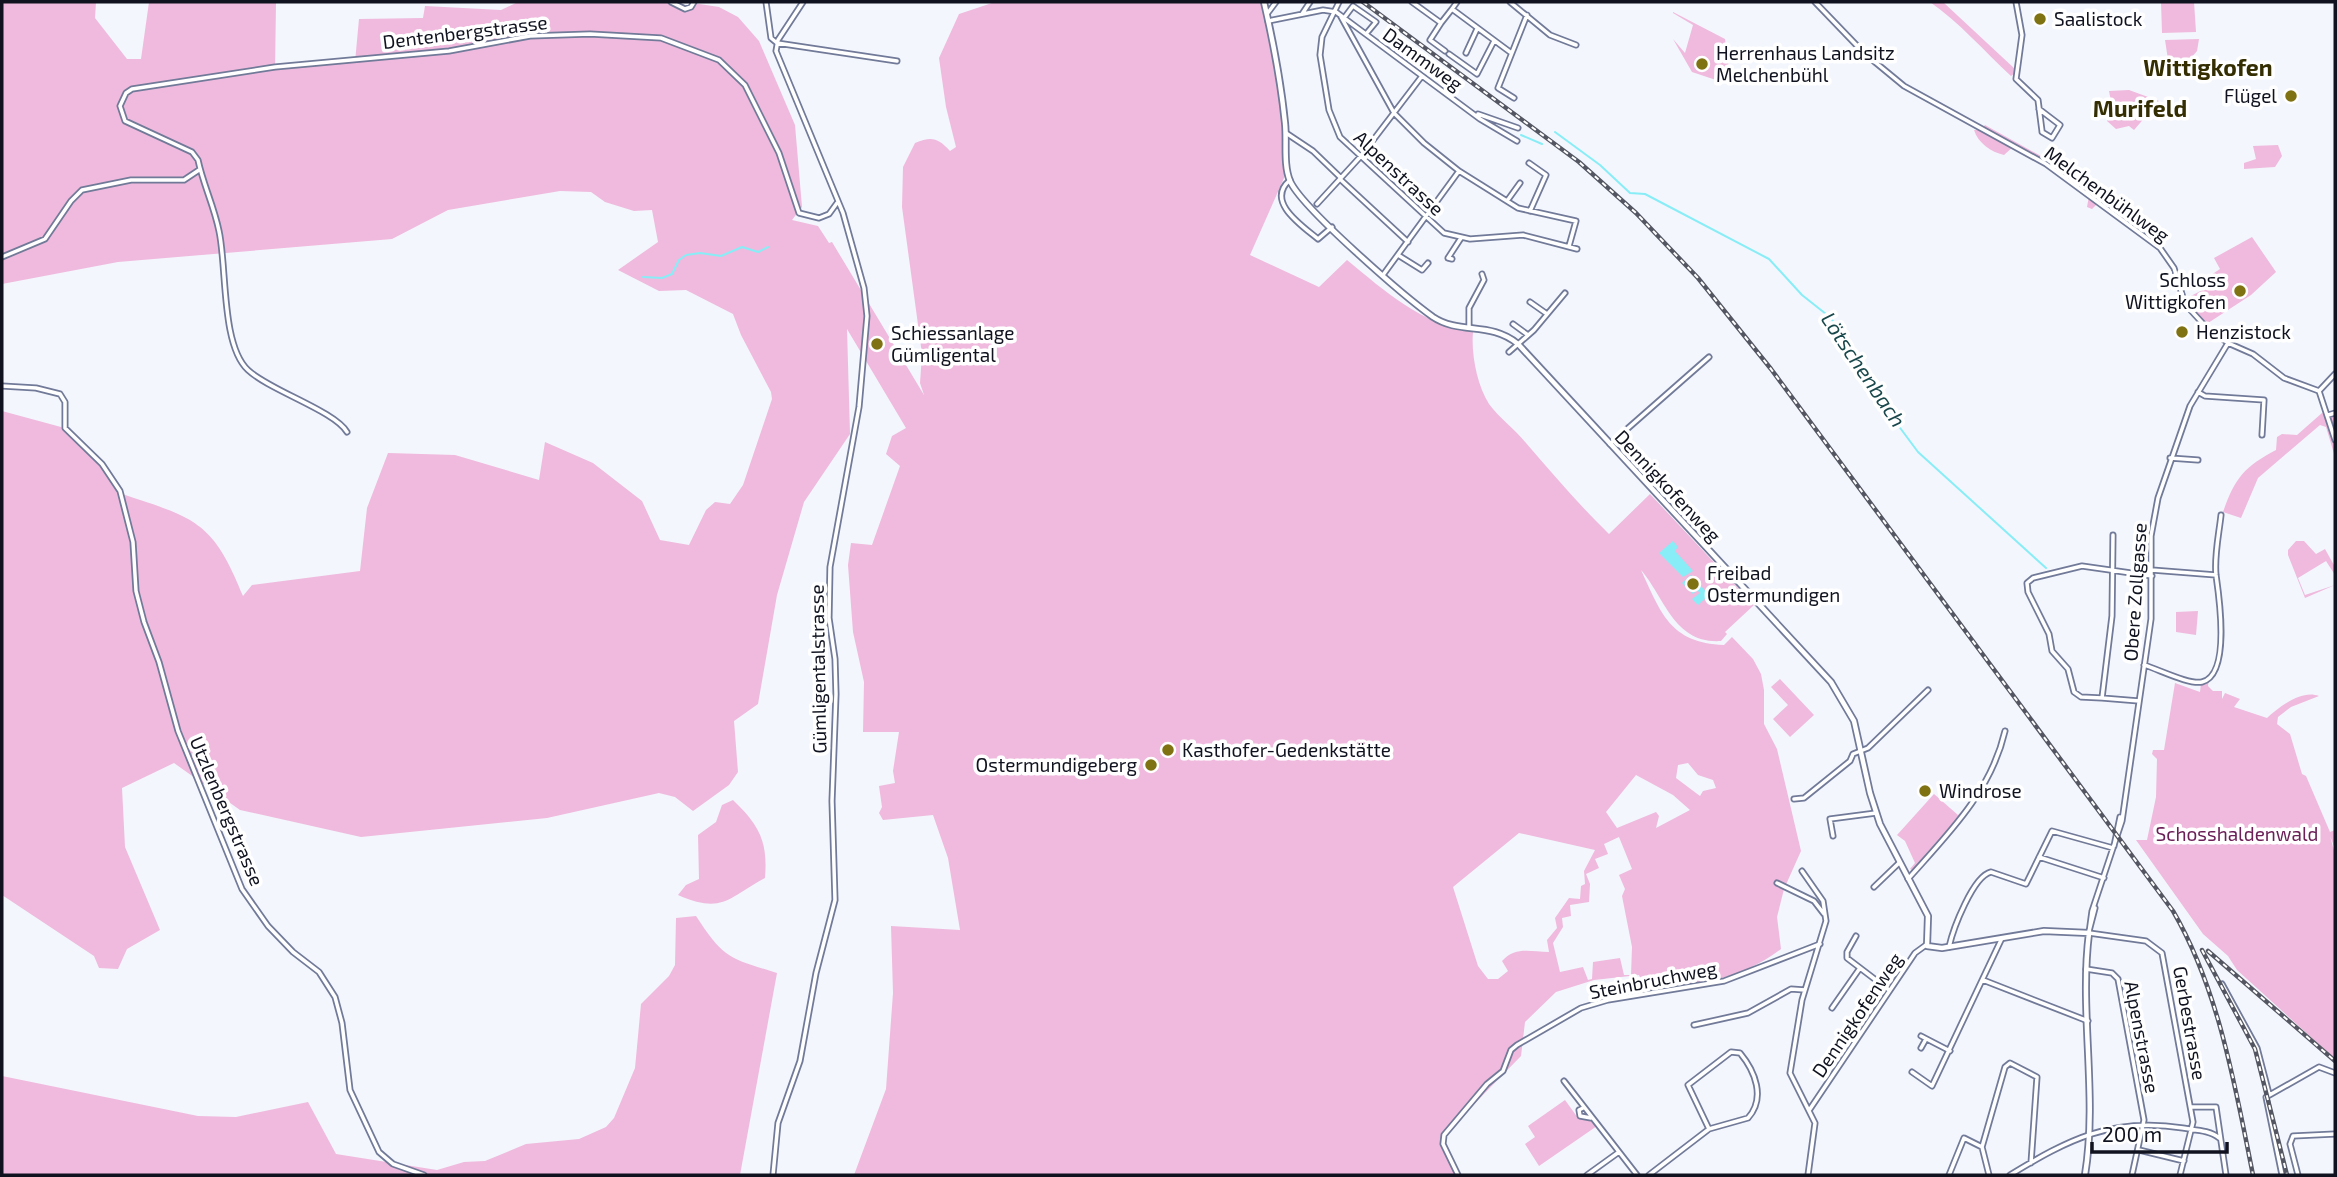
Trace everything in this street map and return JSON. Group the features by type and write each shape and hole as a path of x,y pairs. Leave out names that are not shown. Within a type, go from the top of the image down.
{"street":[{"path":"671,2 685,9 694,2"},
{"path":"766,2 771,38 777,43 897,61"},
{"path":"803,2 777,43 778,57 833,186 837,203"},
{"path":"1264,2 1286,133 1290,180 1281,190 1282,203 1287,211 1318,239 1332,227"},
{"path":"1266,14 1276,2"},
{"path":"1302,14 1310,2"},
{"name":"Alpenstrasse","path":"1339,2 1333,11 1321,49 1327,101 1340,137 1426,218 1444,233 1461,238"},
{"path":"1412,2 1441,23"},
{"path":"1445,51 1430,40 1457,2"},
{"path":"1510,2 1550,35 1576,45"},
{"name":"Melchenbühlweg","path":"1815,2 1864,53 1904,86 2052,168 2160,248 2174,268 2183,299 2190,312 2228,343 2253,354 2284,378 2319,391"},
{"path":"2016,2 2021,35 2016,76 2020,84 2038,100 2039,109 2042,132 2052,138 2060,125 2039,109"},
{"path":"1366,34 1376,22 1353,6 1342,16 1394,113 1424,143 1460,171 1507,201 1530,212 1576,221 1569,246"},
{"path":"1452,9 1510,52"},
{"path":"1268,21 1333,11"},
{"name":"Dammweg","path":"1333,11 1517,141"},
{"path":"1514,98 1498,88 1510,52 1527,15"},
{"path":"1466,53 1477,29"},
{"name":"Dentenbergstrasse","path":"199,170 198,160 192,152 125,121 120,107 126,93 140,85 275,66 449,51 530,36 577,34 651,37 671,40 708,54 726,66 745,85 779,153 799,213 821,218 837,203"},
{"path":"1449,54 1477,74 1494,41"},
{"path":"1317,204 1361,156 1422,76"},
{"path":"1473,112 1518,128"},
{"path":"1286,133 1313,151 1408,242"},
{"path":"1529,163 1546,174 1530,212"},
{"path":"2,257 45,239 71,201 82,190 131,180 184,180 199,170 219,231 233,338 241,361 260,379 336,421 347,432"},
{"path":"1382,275 1460,171"},
{"name":"Dennigkofenweg","path":"1290,180 1300,197 1382,275 1436,318 1469,327 1496,330 1518,344 1837,689 1854,721 1876,813 1928,919 1926,945 1915,953 1810,1109"},
{"path":"1507,201 1520,183"},
{"name":"Gümligentalstrasse","path":"773,1175 778,1123 800,1061 811,999 835,900 832,801 835,670 828,593 833,542 846,486 859,407 867,316 858,262 843,213 837,203"},
{"path":"1452,259 1448,258 1461,238 1513,234 1577,249"},
{"path":"1398,255 1422,270 1428,263"},
{"path":"1469,327 1469,308 1484,280 1482,274"},
{"path":"1509,352 1565,293"},
{"path":"1531,302 1547,314"},
{"path":"1513,324 1528,335"},
{"name":"Obere Zollgasse","path":"2085,1175 2091,1134 2087,926 2122,815 2144,665 2152,576 2153,519 2183,422 2228,343"},
{"path":"1610,444 1709,358"},
{"path":"2335,374 2319,391 2335,440"},
{"name":"Utzlenbergstrasse","path":"2,386 36,388 60,394 65,402 65,428 102,464 120,491 133,542 136,591 178,731 242,889 268,926 293,952 319,972 335,997 342,1023 351,1093 379,1152 393,1164 424,1175"},
{"path":"2198,392 2205,396 2264,400 2262,435"},
{"path":"2328,415 2335,413"},
{"path":"2170,458 2198,460"},
{"path":"2144,665 2196,682 2211,676 2217,662 2221,629 2216,575 2221,515"},
{"path":"2102,698 2114,571 2113,535"},
{"path":"2140,701 2081,696 2074,692 2068,669 2052,651 2049,634 2027,585 2032,578 2079,567 2152,576"},
{"path":"2151,570 2216,575"},
{"path":"1794,799 1804,798 1850,761 1853,754 1862,752 1928,691"},
{"path":"1908,879 1972,807 1995,762 2005,731"},
{"path":"1833,836 1830,819 1876,813"},
{"path":"1949,947 1952,932 1982,876 1991,872 2024,885 2052,831 2113,847"},
{"path":"2039,857 2104,878"},
{"path":"1874,887 1899,863"},
{"path":"1802,872 1823,901 1825,916 1825,930 1805,990 1790,1073 1801,1100 1810,1109 1815,1128 1807,1164 1808,1175"},
{"path":"1777,883 1814,901 1825,916"},
{"path":"1926,945 1932,948 1949,947 2044,931 2089,933"},
{"name":"Gerbestrasse","path":"2089,933 2146,941 2162,953 2193,1130 2180,1175"},
{"path":"1856,936 1846,956 1889,990"},
{"path":"1912,1072 1933,1086 2002,938"},
{"name":"Steinbruchweg","path":"1458,1175 1444,1147 1446,1132 1487,1084 1503,1071 1513,1047 1581,1008 1608,1000 1724,981 1820,944"},
{"path":"1802,950 1814,961"},
{"path":"1832,1008 1860,968"},
{"name":"Alpenstrasse","path":"2086,969 2114,973 2118,979 2144,1124 2132,1175"},
{"path":"1983,980 2088,1021"},
{"path":"2222,984 2257,1048 2269,1094"},
{"path":"1694,1025 1749,1013 1788,990 1805,990"},
{"path":"1921,1048 1924,1037 1950,1051"},
{"path":"1649,1175 1709,1129 1748,1118 1758,1102 1756,1083 1740,1053 1731,1052 1688,1085 1709,1129"},
{"path":"1989,1175 1982,1147 2005,1067 2010,1063 2017,1064 2038,1077 2031,1163"},
{"path":"2282,1175 2266,1100 2269,1094 2319,1067 2335,1073"},
{"path":"1564,1081 1637,1175"},
{"path":"2191,1107 2216,1107 2218,1136 2226,1175"},
{"path":"1586,1109 1579,1110 1580,1116 1592,1118"},
{"path":"2010,1175 2071,1140 2111,1127 2144,1124 2218,1136"},
{"path":"2298,1175 2290,1142 2293,1136 2335,1134"},
{"path":"1949,1175 1964,1138 1982,1147"},
{"path":"2139,1150 2184,1161"},
{"path":"1587,1175 1619,1152"}],"green space":[{"path":"2,2 96,2 95,18 127,59 141,59 149,2 276,2 275,70 355,62 359,19 423,18 425,6 501,10 518,2 671,2 685,9 693,3 719,7 738,17 759,41 795,125 802,207 792,220 818,226 829,243 832,242 924,395 920,383 922,354 902,207 903,167 915,143 930,139 942,143 950,151 956,147 946,107 939,58 959,14 995,2 1263,2 1285,121 1288,169 1250,255 1319,287 1347,260 1405,305 1437,322 1473,332 1476,369 1489,404 1609,534 1650,494 1754,605 1725,632 1727,634 1721,641 1705,640 1681,627 1641,570 1662,612 1679,632 1706,643 1724,645 1732,637 1753,659 1761,674 1764,724 1777,749 1801,851 1784,889 1777,917 1781,949 1733,975 1700,983 1646,991 1639,975 1594,980 1556,992 1525,1022 1521,1056 1444,1135 1443,1144 1458,1175 854,1175 886,1089 893,993 891,926 960,930 948,858 933,815 883,820 879,813 882,807 879,786 895,783 893,771 899,732 863,732 864,682 853,632 848,565 851,543 872,545 900,466 886,454 892,436 906,428 847,329 850,434 804,502 777,595 758,704 734,721 738,772 729,785 693,811 675,797 659,793 547,818 361,837 240,810 174,763 122,788 125,847 160,930 127,949 118,969 99,968 94,956 2,895 2,411 61,427 101,465 119,491 132,543 135,591 138,591 134,542 122,494 184,517 199,526 222,552 243,596 252,585 360,571 367,508 388,453 455,455 539,480 545,442 593,463 642,501 660,540 689,545 706,510 715,502 730,504 743,485 772,399 733,314 686,290 659,291 618,270 658,242 652,210 634,211 605,202 591,192 560,191 448,210 392,239 118,262 2,284","holes":["1688,763 1698,775 1713,780 1716,788 1703,791 1700,796 1676,778 1678,765","1636,775 1673,795 1690,810 1656,828 1659,816 1656,812 1617,828 1606,812","1519,833 1595,850 1584,871 1585,884 1581,886 1580,899 1569,898 1555,918 1557,928 1547,940 1549,952 1524,951 1507,956 1502,961 1508,971 1498,979 1488,979 1478,966 1453,887","1619,837 1632,869 1619,875 1625,889 1622,896 1632,947 1631,975 1624,975 1620,958 1593,962 1592,979 1588,980 1583,967 1560,972 1553,943 1563,927 1562,918 1571,916 1570,905 1589,902 1590,884 1586,874 1599,868 1595,859 1608,854 1604,844"]},
{"path":"1930,2 1943,2 2015,69 2015,73 2011,76"},
{"path":"2161,2 2194,2 2196,32 2162,33"},
{"path":"1673,13 1725,39 1729,69 1719,81 1692,72 1673,39 1685,53 1693,25"},
{"path":"2199,39 2197,51 2179,72 2169,66 2165,40"},
{"path":"2129,90 2159,101 2134,130 2129,126 2116,129 2107,121 2111,101 2109,91"},
{"path":"1985,125 2068,171 2098,199 2123,215 2124,222 2098,203 2092,209 2087,207 2089,196 2014,146 2004,155 1994,152 1982,143 1974,130 1981,130"},
{"path":"2278,145 2282,156 2275,167 2244,169 2244,163 2256,159 2253,146"},
{"path":"2252,237 2276,272 2251,295 2205,325 2185,299 2216,283 2211,275 2220,269 2214,258"},
{"path":"2322,413 2328,416 2335,413 2335,457 2326,427 2320,425 2258,478 2241,518 2223,512 2242,475 2256,462 2276,450 2277,437 2282,434 2297,435"},
{"path":"2296,541 2304,541 2316,554 2325,549 2335,567 2335,575 2326,561 2298,578 2305,595 2335,585 2305,598 2288,555 2288,550"},
{"path":"2198,611 2196,635 2176,632 2176,612"},
{"name":"Schosshaldenwald","path":"2209,678 2208,686 2213,691 2222,691 2222,699 2225,693 2240,699 2234,707 2267,718 2298,697 2312,694 2319,696 2291,707 2278,717 2277,724 2290,734 2302,774 2306,776 2330,832 2335,830 2335,849 2330,836 2335,854 2335,1059 2237,970 2228,956 2203,934 2136,840 2147,840 2156,797 2157,759 2152,754 2153,750 2164,750 2175,683 2200,692 2201,683"},
{"path":"1780,679 1814,715 1790,737 1773,719 1788,705 1771,687"},
{"path":"1934,794 1958,815 1964,809 1966,811 1912,870 1910,869 1915,863 1905,841 1897,835"},
{"path":"733,800 760,834 765,854 765,878 732,898 715,904 693,901 678,895 686,885 699,879 698,835 716,822 722,805"},
{"path":"696,916 714,941 729,955 777,973 740,1175 2,1175 2,1076 198,1116 236,1117 308,1102 336,1154 437,1170 464,1162 485,1161 526,1144 579,1139 606,1127 614,1118 635,1068 641,1004 669,976 675,965 676,918"},
{"path":"1565,1100 1578,1118 1589,1119 1597,1126 1539,1166 1525,1144 1535,1137 1528,1126"}],"water":[{"path":"1673,541 1678,547 1675,551 1693,571 1683,577 1659,553"},
{"path":"1691,575 1709,595 1698,605 1692,599 1700,593 1697,590 1693,594 1682,583"}],"waterway":[{"name":"Lötschenbach","path":"1555,132 1600,165 1630,193 1645,194 1769,259 1802,295 1831,318 1889,413 1918,452 2046,568"},
{"name":"Lötschenbach","path":"1521,135 1542,144"},
{"path":"643,277 662,278 672,274 679,260 686,255 700,253 721,256 742,247 758,252 768,247"}],"railway":[{"path":"1363,2 1579,162 1636,213 1698,278 1771,369 2173,911 2189,941 2214,1006 2232,1073 2253,1175"},
{"path":"2202,950 2255,1049 2287,1175"},
{"path":"2208,951 2335,1061"}],"place":[{"name":"Saalistock","path":"2040,19"},
{"name":"Herrenhaus Landsitz Melchenbühl","path":"1702,64"},
{"name":"Flügel","path":"2291,96"},
{"name":"Schloss Wittigkofen","path":"2240,291"},
{"name":"Henzistock","path":"2182,332"},
{"name":"Schiessanlage Gümligental","path":"877,344"},
{"name":"Freibad Ostermundigen","path":"1693,584"},
{"name":"Kasthofer-Gedenkstätte","path":"1168,750"},
{"name":"Ostermundigeberg","path":"1151,765"},
{"name":"Windrose","path":"1925,791"}],"district":[{"name":"Wittigkofen","path":"2208,68"},
{"name":"Murifeld","path":"2140,109"}]}
